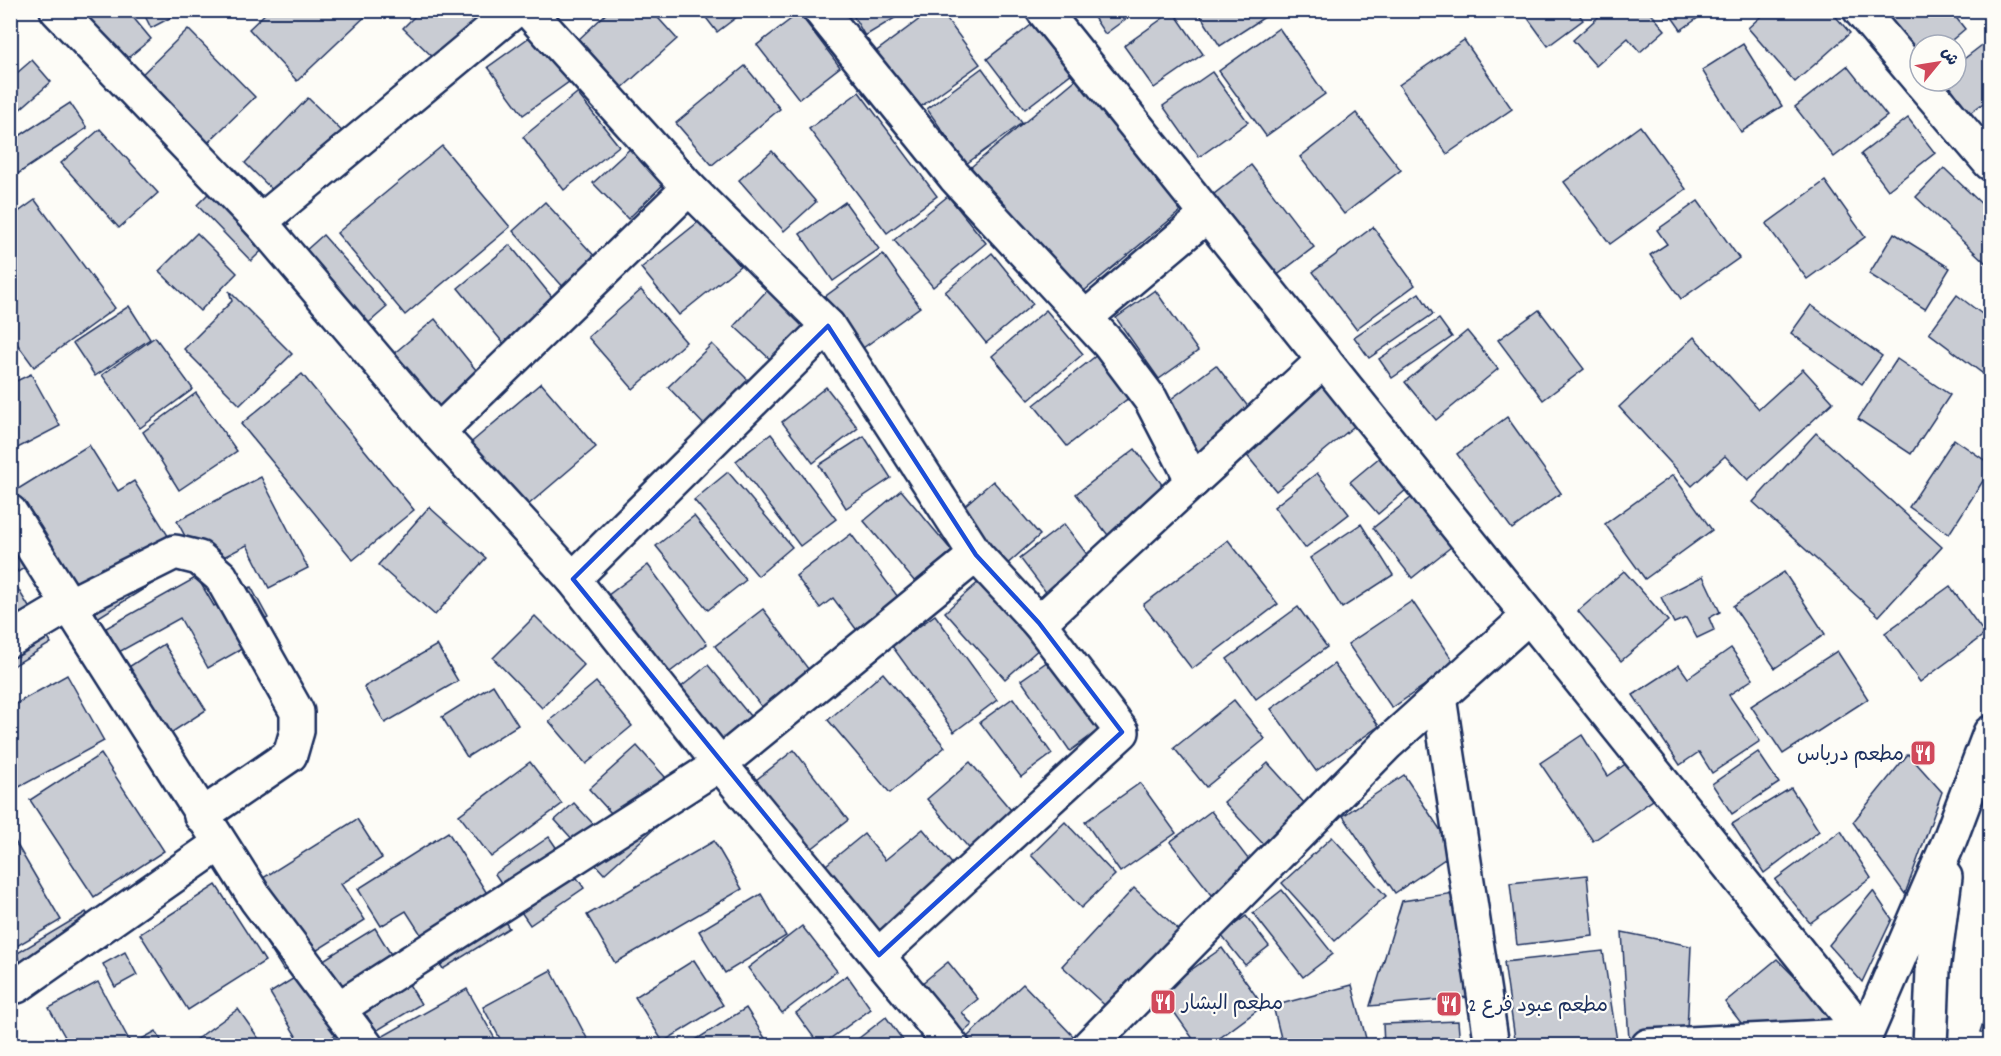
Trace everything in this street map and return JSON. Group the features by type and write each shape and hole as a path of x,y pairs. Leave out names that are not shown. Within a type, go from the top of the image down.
{"street":[{"path":"57,10 261,222 438,432 573,579 720,764 952,1046"},
{"path":"261,222 515,10"},
{"path":"528,10 689,188 828,326 976,555 1039,623 1122,732 879,955"},
{"path":"820,10 956,177 1109,344 1151,400 1193,481"},
{"path":"1043,10 1529,616 1863,1040"},
{"path":"1860,10 1908,67"},
{"path":"1930,93 1990,163"},
{"path":"438,432 689,188"},
{"path":"1085,318 1207,215"},
{"path":"573,579 828,326"},
{"path":"1039,623 1324,360"},
{"path":"10,512 219,844 256,899 366,1046"},
{"path":"10,640 69,605 175,552 198,558 221,577 297,712 297,731 290,755 201,816"},
{"path":"339,1009 720,764 976,555"},
{"path":"1089,1046 1386,744 1529,616"},
{"path":"1439,697 1492,1046"},
{"path":"1863,1040 1950,839 1990,733"},
{"path":"1930,1046 1934,970 1950,839"},
{"path":"13,984 219,844"},
{"path":"1648,1046 1863,1040"}],"highlighted area":[{"path":"828,326 976,555 1039,623 1122,732 879,955 573,579"}],"building":[{"path":"78,10 127,10 151,39 101,80"},
{"path":"142,10 185,10 151,28"},
{"path":"269,10 372,10 297,81 249,29"},
{"path":"421,10 477,10 488,21 443,67 403,28"},
{"path":"610,10 651,10 677,39 621,89 577,41"},
{"path":"700,10 746,10 717,32"},
{"path":"850,10 908,10 865,36"},
{"path":"932,10 940,10 980,64 916,110 874,53"},
{"path":"1089,10 1138,10 1105,34"},
{"path":"1197,10 1274,10 1274,11 1220,46"},
{"path":"1522,10 1576,10 1583,20 1548,46"},
{"path":"1606,10 1648,10 1665,30 1640,52 1628,38 1596,66 1573,40"},
{"path":"1667,10 1709,10 1681,30"},
{"path":"1768,10 1830,10 1850,33 1795,82 1748,28"},
{"path":"1872,10 1950,10 1965,29 1960,33 1908,33 1908,53"},
{"path":"1173,11 1203,54 1154,88 1124,46"},
{"path":"799,13 840,67 799,99 757,45"},
{"path":"1039,19 1077,69 1025,109 987,59"},
{"path":"1279,28 1325,94 1266,136 1219,71"},
{"path":"188,29 255,97 190,160 124,92"},
{"path":"538,31 573,79 523,115 488,67"},
{"path":"1990,39 1990,98 1970,113 1955,93 1968,93 1968,56"},
{"path":"1464,40 1512,109 1447,154 1399,85"},
{"path":"1743,44 1782,106 1741,132 1702,70"},
{"path":"32,60 51,82 10,118 10,79"},
{"path":"745,66 780,109 712,165 676,123"},
{"path":"1847,66 1887,116 1834,157 1795,107"},
{"path":"982,68 1022,123 966,164 927,109"},
{"path":"1212,72 1248,122 1199,157 1163,106"},
{"path":"1080,76 1188,205 1078,296 971,167"},
{"path":"859,92 937,196 887,233 809,129"},
{"path":"577,93 619,146 564,190 523,137"},
{"path":"308,98 353,142 290,207 245,163"},
{"path":"70,103 87,128 10,179 10,142"},
{"path":"1356,113 1401,170 1344,214 1300,157"},
{"path":"1908,118 1935,153 1888,190 1861,154"},
{"path":"1640,126 1686,189 1610,244 1564,182"},
{"path":"100,129 158,193 119,228 61,163"},
{"path":"442,146 510,227 405,315 337,233"},
{"path":"633,146 667,181 628,219 593,183"},
{"path":"772,151 816,202 784,231 739,180"},
{"path":"1251,165 1314,247 1271,280 1209,198"},
{"path":"234,168 289,224 251,261 197,205"},
{"path":"1944,168 1990,212 1989,266 1916,197"},
{"path":"1825,181 1865,237 1807,279 1766,224"},
{"path":"948,196 986,243 933,287 894,240"},
{"path":"35,200 115,308 34,367 10,334 10,218"},
{"path":"1698,201 1739,258 1681,299 1650,255 1667,244 1657,230"},
{"path":"545,202 599,261 566,290 513,231"},
{"path":"845,202 879,249 833,281 800,234"},
{"path":"702,219 740,266 679,315 641,268"},
{"path":"1373,227 1415,285 1356,329 1313,272"},
{"path":"197,233 237,273 200,311 159,271"},
{"path":"1894,233 1950,268 1925,309 1869,274"},
{"path":"323,235 387,307 348,341 285,269"},
{"path":"510,245 556,302 504,344 458,288"},
{"path":"992,253 1033,304 986,343 945,292"},
{"path":"883,254 920,307 856,353 819,301"},
{"path":"771,286 810,321 772,361 734,326"},
{"path":"1990,286 1990,299 1984,292"},
{"path":"641,290 686,342 633,389 588,337"},
{"path":"1155,290 1198,351 1159,379 1116,318"},
{"path":"229,291 292,354 240,405 184,349 232,301"},
{"path":"1419,293 1433,314 1369,358 1354,337"},
{"path":"1957,295 1990,320 1990,379 1929,333"},
{"path":"1811,305 1882,356 1862,384 1791,333"},
{"path":"129,306 150,339 95,376 73,343"},
{"path":"1046,310 1083,354 1029,400 992,356"},
{"path":"1539,310 1584,369 1543,400 1498,340"},
{"path":"435,319 480,375 425,420 380,365"},
{"path":"1439,319 1452,337 1392,378 1379,359"},
{"path":"1467,331 1498,369 1436,420 1405,382"},
{"path":"155,337 193,389 140,428 102,375"},
{"path":"1694,337 1759,409 1803,369 1833,402 1748,480 1725,456 1692,486 1619,407"},
{"path":"712,344 751,383 706,427 668,387"},
{"path":"1102,351 1135,393 1067,446 1034,405"},
{"path":"1897,359 1950,395 1911,454 1858,419"},
{"path":"1216,365 1253,413 1198,454 1162,406"},
{"path":"31,374 60,426 10,452 10,384"},
{"path":"302,374 414,510 353,560 241,424"},
{"path":"1323,380 1358,423 1276,491 1241,448"},
{"path":"541,383 596,447 521,511 467,446"},
{"path":"826,387 858,428 813,463 782,422"},
{"path":"196,393 237,451 179,490 143,432"},
{"path":"1507,417 1561,493 1512,529 1457,454"},
{"path":"1816,433 1942,547 1879,616 1753,502"},
{"path":"771,434 836,519 800,546 736,461"},
{"path":"864,436 891,478 846,508 819,465"},
{"path":"1954,439 1990,464 1990,470 1949,534 1909,507"},
{"path":"89,445 118,491 134,481 185,563 91,622 47,553 18,572 10,560 10,494"},
{"path":"1135,449 1170,495 1111,539 1076,494"},
{"path":"1386,452 1413,484 1378,514 1350,482"},
{"path":"728,472 792,547 758,576 694,500"},
{"path":"1317,473 1349,514 1305,548 1274,507"},
{"path":"1673,475 1712,530 1645,579 1605,524"},
{"path":"261,477 308,568 269,588 247,545 202,568 177,521"},
{"path":"993,481 1040,535 1004,567 956,513"},
{"path":"901,490 952,551 915,582 864,521"},
{"path":"1416,494 1456,543 1412,578 1373,528"},
{"path":"429,507 486,558 435,615 378,565"},
{"path":"694,516 746,580 708,610 656,546"},
{"path":"1064,524 1092,561 1048,595 1020,558"},
{"path":"1361,524 1393,575 1342,608 1310,558"},
{"path":"851,534 904,605 862,637 833,598 820,608 796,576"},
{"path":"1228,540 1278,604 1192,669 1143,605"},
{"path":"648,565 707,644 654,684 595,605"},
{"path":"1624,571 1668,621 1621,661 1578,611"},
{"path":"1784,572 1825,634 1775,668 1733,606"},
{"path":"10,576 51,643 10,668"},
{"path":"1703,576 1720,612 1709,618 1714,630 1697,638 1686,618 1674,623 1661,597"},
{"path":"197,577 214,606 251,587 268,618 247,630 254,642 208,668 180,618 119,652 106,628"},
{"path":"982,579 1041,647 1005,679 945,612"},
{"path":"1950,586 1985,634 1920,682 1885,633"},
{"path":"1412,601 1455,664 1392,708 1348,644"},
{"path":"1298,607 1327,647 1256,699 1227,659"},
{"path":"763,609 812,674 764,710 715,646"},
{"path":"935,615 997,700 954,732 892,646"},
{"path":"535,616 584,665 542,708 493,658"},
{"path":"164,644 206,710 160,740 118,674"},
{"path":"437,645 458,681 385,723 364,687"},
{"path":"1731,648 1753,679 1729,695 1760,741 1712,773 1699,752 1680,765 1633,695 1679,665 1688,678"},
{"path":"1837,651 1868,699 1783,754 1751,706"},
{"path":"1051,659 1100,729 1070,751 1021,680"},
{"path":"1334,664 1379,726 1316,771 1271,709"},
{"path":"708,665 755,722 711,758 664,701"},
{"path":"883,673 945,747 890,793 828,720"},
{"path":"67,675 104,741 10,792 10,707"},
{"path":"596,682 632,726 586,764 549,721"},
{"path":"493,685 518,725 467,757 442,717"},
{"path":"1013,698 1052,754 1021,777 980,722"},
{"path":"1234,700 1265,739 1206,787 1174,748"},
{"path":"1582,735 1608,776 1627,763 1653,800 1593,841 1540,763"},
{"path":"637,746 686,800 604,874 555,820 574,803 596,827 611,813 589,789"},
{"path":"794,750 848,820 801,857 747,787"},
{"path":"1758,752 1779,783 1732,814 1712,784"},
{"path":"101,754 164,851 94,897 30,800"},
{"path":"1908,754 1942,792 1905,894 1853,822"},
{"path":"530,762 562,804 491,857 459,815"},
{"path":"970,762 1016,816 973,853 927,799"},
{"path":"1268,763 1306,805 1263,844 1224,802"},
{"path":"1404,775 1455,852 1395,893 1343,816"},
{"path":"1140,783 1176,833 1120,872 1085,822"},
{"path":"1791,788 1819,831 1764,873 1732,824"},
{"path":"1211,811 1252,864 1212,895 1170,842"},
{"path":"357,819 382,858 341,884 365,920 284,971 236,895"},
{"path":"1065,822 1115,875 1081,908 1031,855"},
{"path":"923,829 958,871 861,951 805,882 864,834 885,860"},
{"path":"1841,831 1871,878 1810,923 1775,880"},
{"path":"448,832 509,928 443,969 406,911 381,926 358,889"},
{"path":"10,833 61,920 10,950"},
{"path":"549,837 584,888 530,925 495,874"},
{"path":"1332,837 1386,896 1335,941 1282,883"},
{"path":"714,841 742,889 615,963 587,915"},
{"path":"1587,875 1593,936 1517,945 1510,883"},
{"path":"216,885 265,961 188,1010 140,934"},
{"path":"1134,888 1182,933 1111,1011 1062,966"},
{"path":"1282,890 1333,954 1303,977 1253,913"},
{"path":"1873,891 1892,919 1862,982 1829,945"},
{"path":"1454,893 1469,997 1370,1006 1402,901"},
{"path":"761,894 786,936 725,973 699,931"},
{"path":"86,912 107,946 35,988 16,954"},
{"path":"1246,916 1269,946 1245,965 1221,935"},
{"path":"802,926 837,971 782,1013 748,968"},
{"path":"375,928 421,1004 376,1031 367,1016 318,1046 302,1046 270,993"},
{"path":"1622,932 1691,946 1687,1031 1629,1040"},
{"path":"1222,948 1263,1006 1209,1046 1198,1046 1160,992"},
{"path":"1603,951 1617,1041 1516,1046 1504,962"},
{"path":"125,952 137,975 115,987 103,964"},
{"path":"1777,959 1839,1022 1748,1032 1725,1002"},
{"path":"694,960 723,1005 663,1042 635,997"},
{"path":"948,962 978,999 962,1012 972,1025 947,1046 905,997"},
{"path":"551,970 591,1046 504,1046 483,1007"},
{"path":"847,975 871,1009 820,1046 796,1013"},
{"path":"98,982 129,1040 120,1046 70,1046 49,1008"},
{"path":"1023,984 1075,1038 1067,1046 975,1046 967,1037"},
{"path":"1352,985 1368,1046 1283,1046 1273,1006"},
{"path":"467,989 499,1046 382,1046 378,1039"},
{"path":"1990,1001 1990,1034 1980,1032"},
{"path":"746,1008 770,1046 686,1046"},
{"path":"238,1009 264,1046 197,1046 194,1041"},
{"path":"886,1017 907,1046 849,1046"},
{"path":"1458,1021 1460,1046 1384,1046 1383,1024"},
{"path":"156,1031 164,1046 129,1046"},
{"path":"42,1036 48,1046 26,1046"},
{"path":"1182,1041 1183,1046 1115,1046 1115,1043"}],"place":[{"name":"مطعم درباس","path":"1923,753"},
{"name":"مطعم البشار","path":"1163,1002"},
{"name":"مطعم عبود فرع 2","path":"1449,1004"}]}
